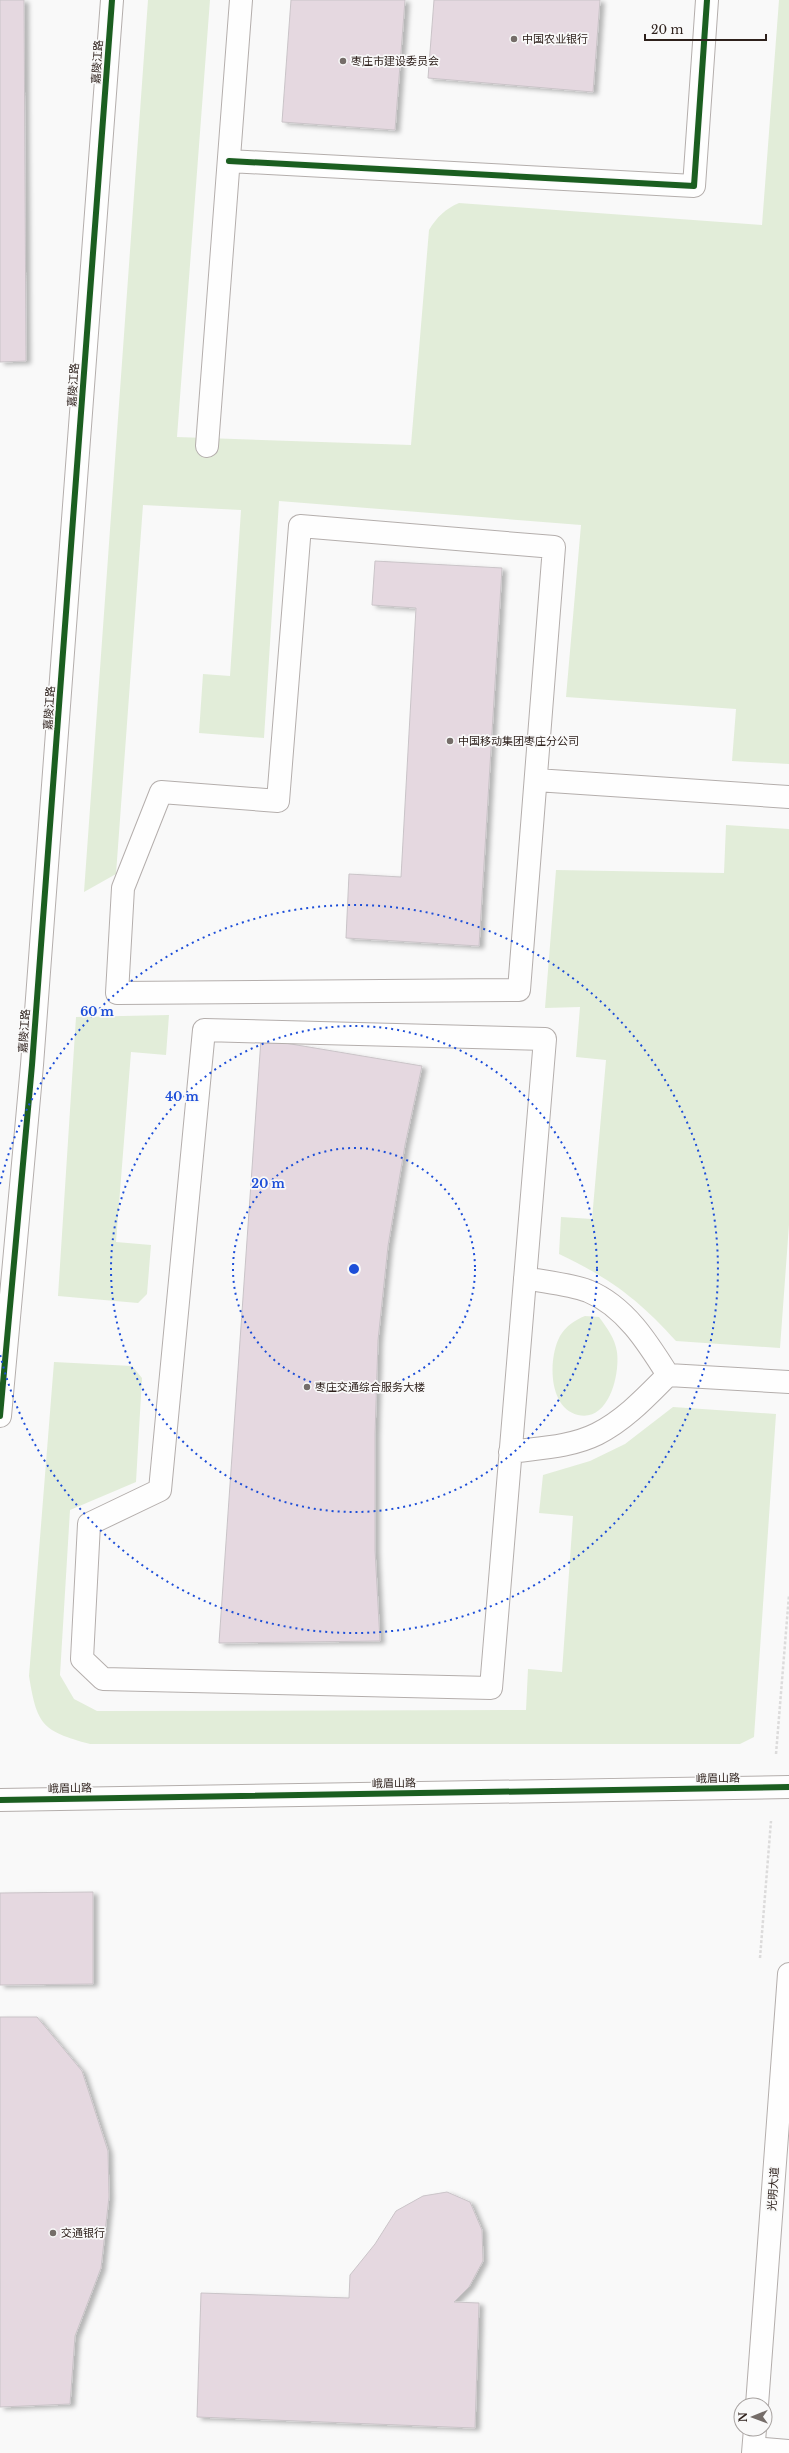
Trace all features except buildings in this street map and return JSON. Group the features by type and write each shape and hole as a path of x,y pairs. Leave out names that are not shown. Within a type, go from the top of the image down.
{"street":[{"name":"嘉陵江路","path":"0,1416 32,1065 112,0"},
{"path":"207,446 241,0"},
{"path":"228,161 694,186 707,0"},
{"path":"300,526 554,547 536,780 519,990 117,993 123,888 161,792 278,801 300,526"},
{"path":"536,780 789,797"},
{"path":"204,1030 545,1039 510,1452 491,1688 103,1679 82,1659 89,1524 160,1490 204,1030"},
{"path":"525,1278 588,1291 612,1306 644,1336 668,1375"},
{"path":"510,1452 561,1445 598,1434 636,1407 668,1375 789,1382"},
{"name":"峨眉山路","path":"0,1800 789,1787"},
{"name":"光明大道","path":"758,2397 789,1974"},
{"path":"754,2443 789,2451"}],"green space":[{"path":"148,0 210,0 177,437 411,445 429,230 438,217 459,203 762,225 779,0 789,0 789,764 732,761 736,709 566,697 581,525 279,501 264,738 199,733 203,674 230,676 241,510 143,505 116,874 84,892"},
{"path":"726,825 789,829 789,1225 780,1348 676,1341 649,1313 623,1291 594,1272 559,1254 561,1217 592,1219 606,1060 576,1057 580,1007 545,1008 556,870 724,873"},
{"path":"169,1015 166,1055 131,1052 116,1242 151,1245 147,1294 138,1303 58,1296 76,1017"},
{"path":"585,1316 599,1317 610,1333 617,1352 617,1372 605,1404 598,1411 589,1415 578,1415 568,1410 561,1403 556,1393 553,1381 553,1369 556,1345 560,1336 571,1324"},
{"path":"54,1362 132,1366 142,1378 136,1482 70,1510 60,1675 74,1699 97,1711 526,1710 528,1669 562,1672 573,1516 539,1513 543,1475 590,1461 625,1444 673,1407 776,1414 754,1737 740,1744 90,1744 61,1735 44,1724 39,1716 35,1705 29,1676"}],"cycle path":[{"path":"0,1416 32,1065 112,0"},
{"path":"229,161 694,186 707,0"},
{"path":"0,1800 789,1787"}],"place":[{"name":"中国农业银行","path":"514,39"},
{"name":"枣庄市建设委员会","path":"343,61"},
{"name":"中国移动集团枣庄分公司","path":"450,741"},
{"name":"枣庄交通综合服务大楼","path":"307,1387"},
{"name":"交通银行","path":"53,2233"}]}
